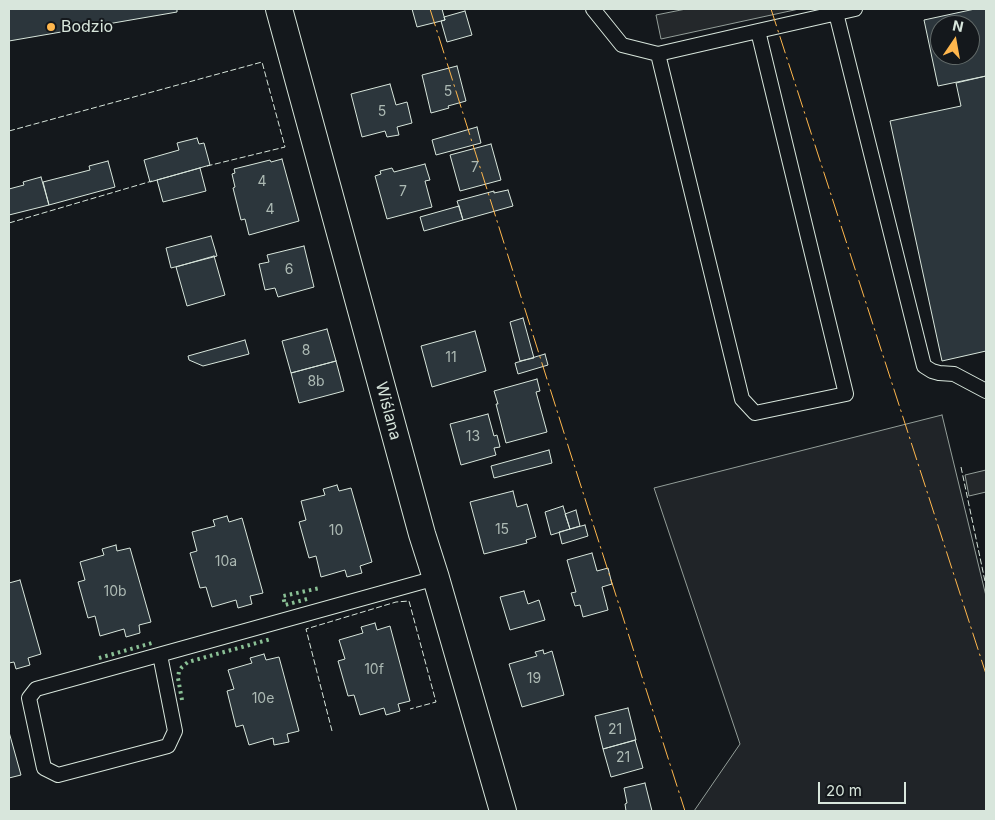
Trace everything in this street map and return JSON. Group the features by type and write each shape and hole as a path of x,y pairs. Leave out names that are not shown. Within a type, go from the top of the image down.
{"street":[{"name":"Wiślana","path":"279,9 419,524 503,811"}],"lane":[{"path":"593,9 622,46 658,54 855,9"},
{"path":"836,13 924,366 939,373 954,374 986,391"},
{"path":"658,54 742,399 755,412 846,394 758,31"},
{"path":"160,655 175,731 168,746 58,775 44,768 29,698 36,689 436,578"}],"shaded area":[{"path":"686,9 799,9 661,39 656,15"},
{"path":"942,415 986,596 986,811 694,811 740,744 654,488"},
{"path":"986,470 986,492 969,496 965,475"}],"building":[{"name":"Bodzio","path":"9,9 177,9 177,12 9,41"},
{"path":"412,9 442,9 445,20 417,27"},
{"path":"975,9 986,9 986,76 938,86 934,65 980,65 980,15 947,15"},
{"path":"465,11 472,35 447,42 441,21 445,20 444,17"},
{"path":"930,19 930,48 924,20"},
{"path":"457,66 466,101 431,113 422,75"},
{"path":"986,76 986,351 942,361 890,121 961,106 956,83"},
{"path":"390,84 396,105 407,102 412,123 397,127 399,135 387,137 385,131 362,137 351,94"},
{"path":"477,127 481,143 436,155 432,140"},
{"path":"197,138 199,144 204,143 210,165 150,182 144,160 179,150 177,143"},
{"path":"491,144 501,180 460,191 450,155"},
{"path":"282,159 299,221 249,235 245,219 241,220 233,188 235,187 232,174 235,173 234,169"},
{"path":"108,161 115,187 49,205 43,182 90,170 89,166"},
{"path":"425,164 430,180 425,181 432,207 387,219 375,176 381,174 380,171 392,168 394,172"},
{"path":"200,168 206,191 163,202 157,180"},
{"path":"41,177 49,205 9,215 9,189 24,185 23,182"},
{"path":"508,190 513,206 463,220 457,201 494,191 494,193"},
{"path":"459,206 463,220 424,231 420,217"},
{"path":"211,236 217,256 171,268 166,248"},
{"path":"304,246 314,287 278,297 275,288 265,290 259,264 269,262 267,255"},
{"path":"214,256 225,295 187,306 176,267"},
{"path":"523,318 534,358 520,361 510,322"},
{"path":"327,329 336,361 291,373 282,341"},
{"path":"475,331 486,371 432,387 421,346"},
{"path":"245,340 249,354 203,366 189,360 188,356"},
{"path":"545,354 548,365 518,374 515,363"},
{"path":"336,361 344,391 299,403 291,373"},
{"path":"537,379 540,391 536,392 547,432 506,443 494,391"},
{"path":"488,414 494,436 497,435 500,447 494,448 496,455 461,465 450,424"},
{"path":"549,450 552,463 494,478 491,466"},
{"path":"337,485 339,491 351,488 372,562 360,566 362,573 347,577 345,570 321,577 316,556 309,558 299,522 306,520 301,501 325,495 323,489"},
{"path":"513,491 517,507 527,504 536,537 526,540 527,543 484,554 470,502"},
{"path":"563,506 570,529 551,535 545,512"},
{"path":"576,510 580,526 570,529 565,514"},
{"path":"227,516 229,522 242,518 263,593 250,596 252,604 238,608 236,600 212,607 206,587 200,588 190,553 197,551 192,532 215,526 213,520"},
{"path":"585,525 588,536 562,544 559,532"},
{"path":"116,545 117,551 130,548 151,622 139,625 140,633 126,637 124,629 100,636 95,616 88,618 78,582 85,580 80,562 104,555 102,549"},
{"path":"592,553 597,571 608,568 612,584 602,587 608,610 583,617 580,605 575,606 571,593 576,592 567,560"},
{"path":"20,580 41,654 28,658 30,665 16,669 14,662 9,663 9,583"},
{"path":"524,591 528,604 539,600 545,620 510,630 500,597"},
{"path":"375,623 377,630 390,626 410,701 398,704 400,711 386,715 384,708 360,715 354,695 348,696 338,661 345,659 339,640 363,633 361,627"},
{"path":"543,650 544,654 552,651 564,695 522,707 509,664 537,656 535,652"},
{"path":"264,654 266,660 279,657 299,731 287,734 289,742 274,745 273,738 249,745 243,725 236,727 227,691 234,689 228,670 252,663 250,658"},
{"path":"628,708 636,740 603,749 595,716"},
{"path":"9,732 21,775 9,778"},
{"path":"635,740 643,768 611,777 603,749"},
{"path":"645,783 652,811 626,811 625,804 627,803 624,788"}],"hedge":[{"path":"307,599 285,605 283,596 320,588"},
{"path":"182,700 178,678 179,671 188,662 271,639"},
{"path":"99,658 152,643"}],"fence":[{"path":"9,131 262,62 285,147 207,166"},
{"path":"9,223 152,181"},
{"path":"961,467 986,586"},
{"path":"332,731 306,629 396,602 409,601 436,702 410,709"}],"power":[{"path":"430,9 685,811"},
{"path":"771,9 986,674"}],"place":[{"name":"Bodzio","path":"51,27"}]}
